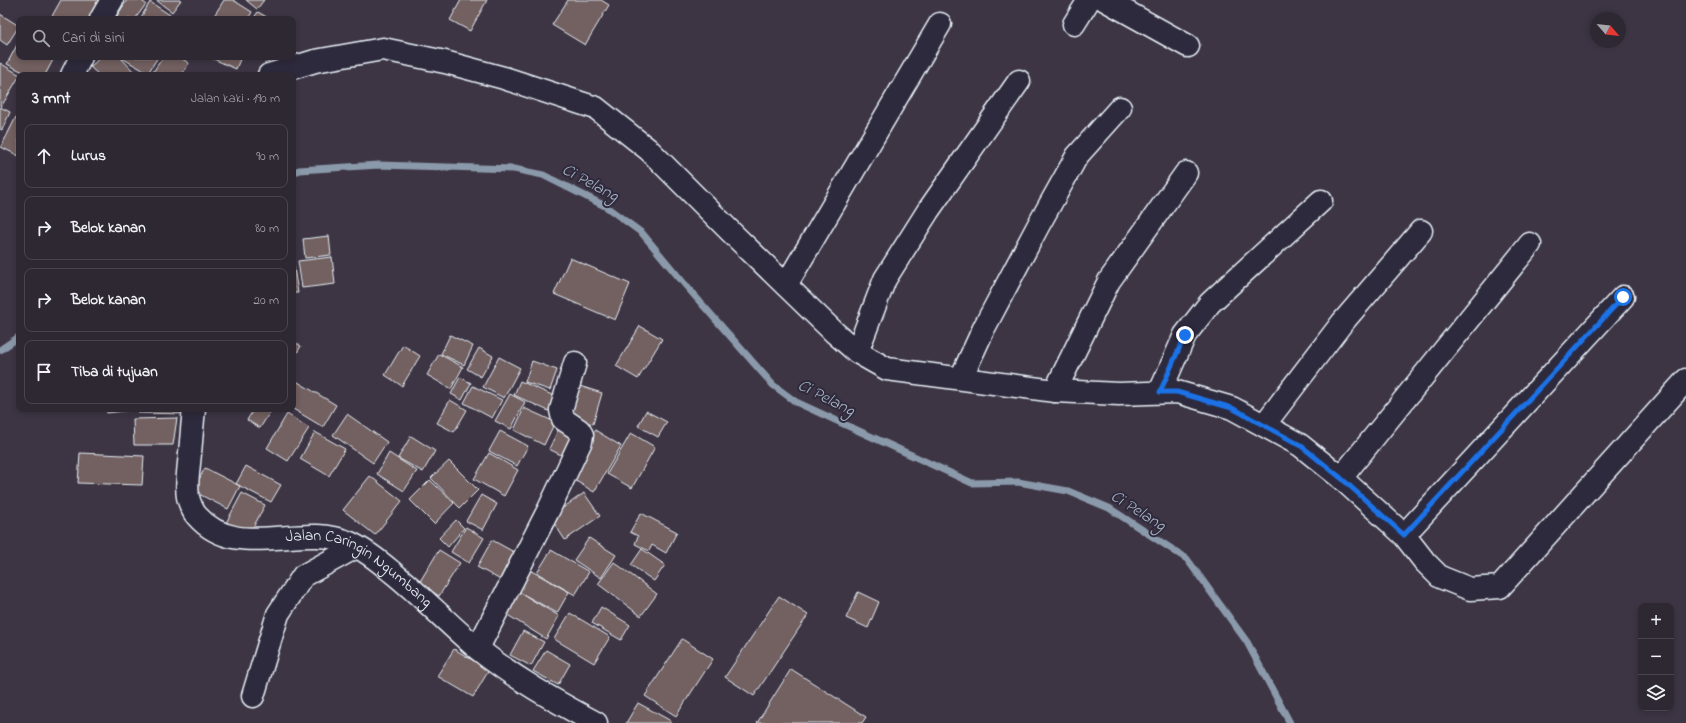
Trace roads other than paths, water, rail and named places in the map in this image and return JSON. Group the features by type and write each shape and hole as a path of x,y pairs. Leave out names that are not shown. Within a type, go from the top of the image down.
{"street":[{"path":"104,16 112,0"},
{"path":"1074,24 1089,0"},
{"path":"1105,0 1188,46"},
{"path":"786,285 940,24"},
{"path":"279,72 316,61 383,49 445,62 496,76 596,108 649,150 835,333 857,352 887,369 1055,391 1119,394 1177,392 1232,408 1300,445 1341,478 1404,535 1425,562 1440,577 1470,589 1500,587 1686,380"},
{"path":"74,72 80,60"},
{"path":"857,352 886,279 928,211 1019,81"},
{"path":"961,378 984,328 1077,156 1120,108"},
{"path":"1055,391 1109,282 1186,173"},
{"path":"1160,392 1185,335 1210,303 1321,201"},
{"path":"1264,425 1342,323 1421,231"},
{"path":"1341,478 1530,244"},
{"path":"1404,535 1623,297"},
{"path":"478,648 549,509 581,441 582,435 580,430 562,419 560,410 575,363"},
{"name":"Jalan Caringin Ngumbang","path":"194,412 188,497 196,515 212,528 230,537 246,540 303,536 329,537 356,546 371,555 403,581 478,648 525,681 596,723"},
{"path":"253,696 278,614 303,576 356,546"}],"waterway":[{"name":"Ci Pelang","path":"296,172 299,170 379,165 514,169 543,175 605,206 642,233 773,385 796,402 972,483 1018,482 1068,491 1109,508 1187,559 1247,642 1290,723"},
{"name":"Ci Pelang","path":"0,350 16,339"}]}
